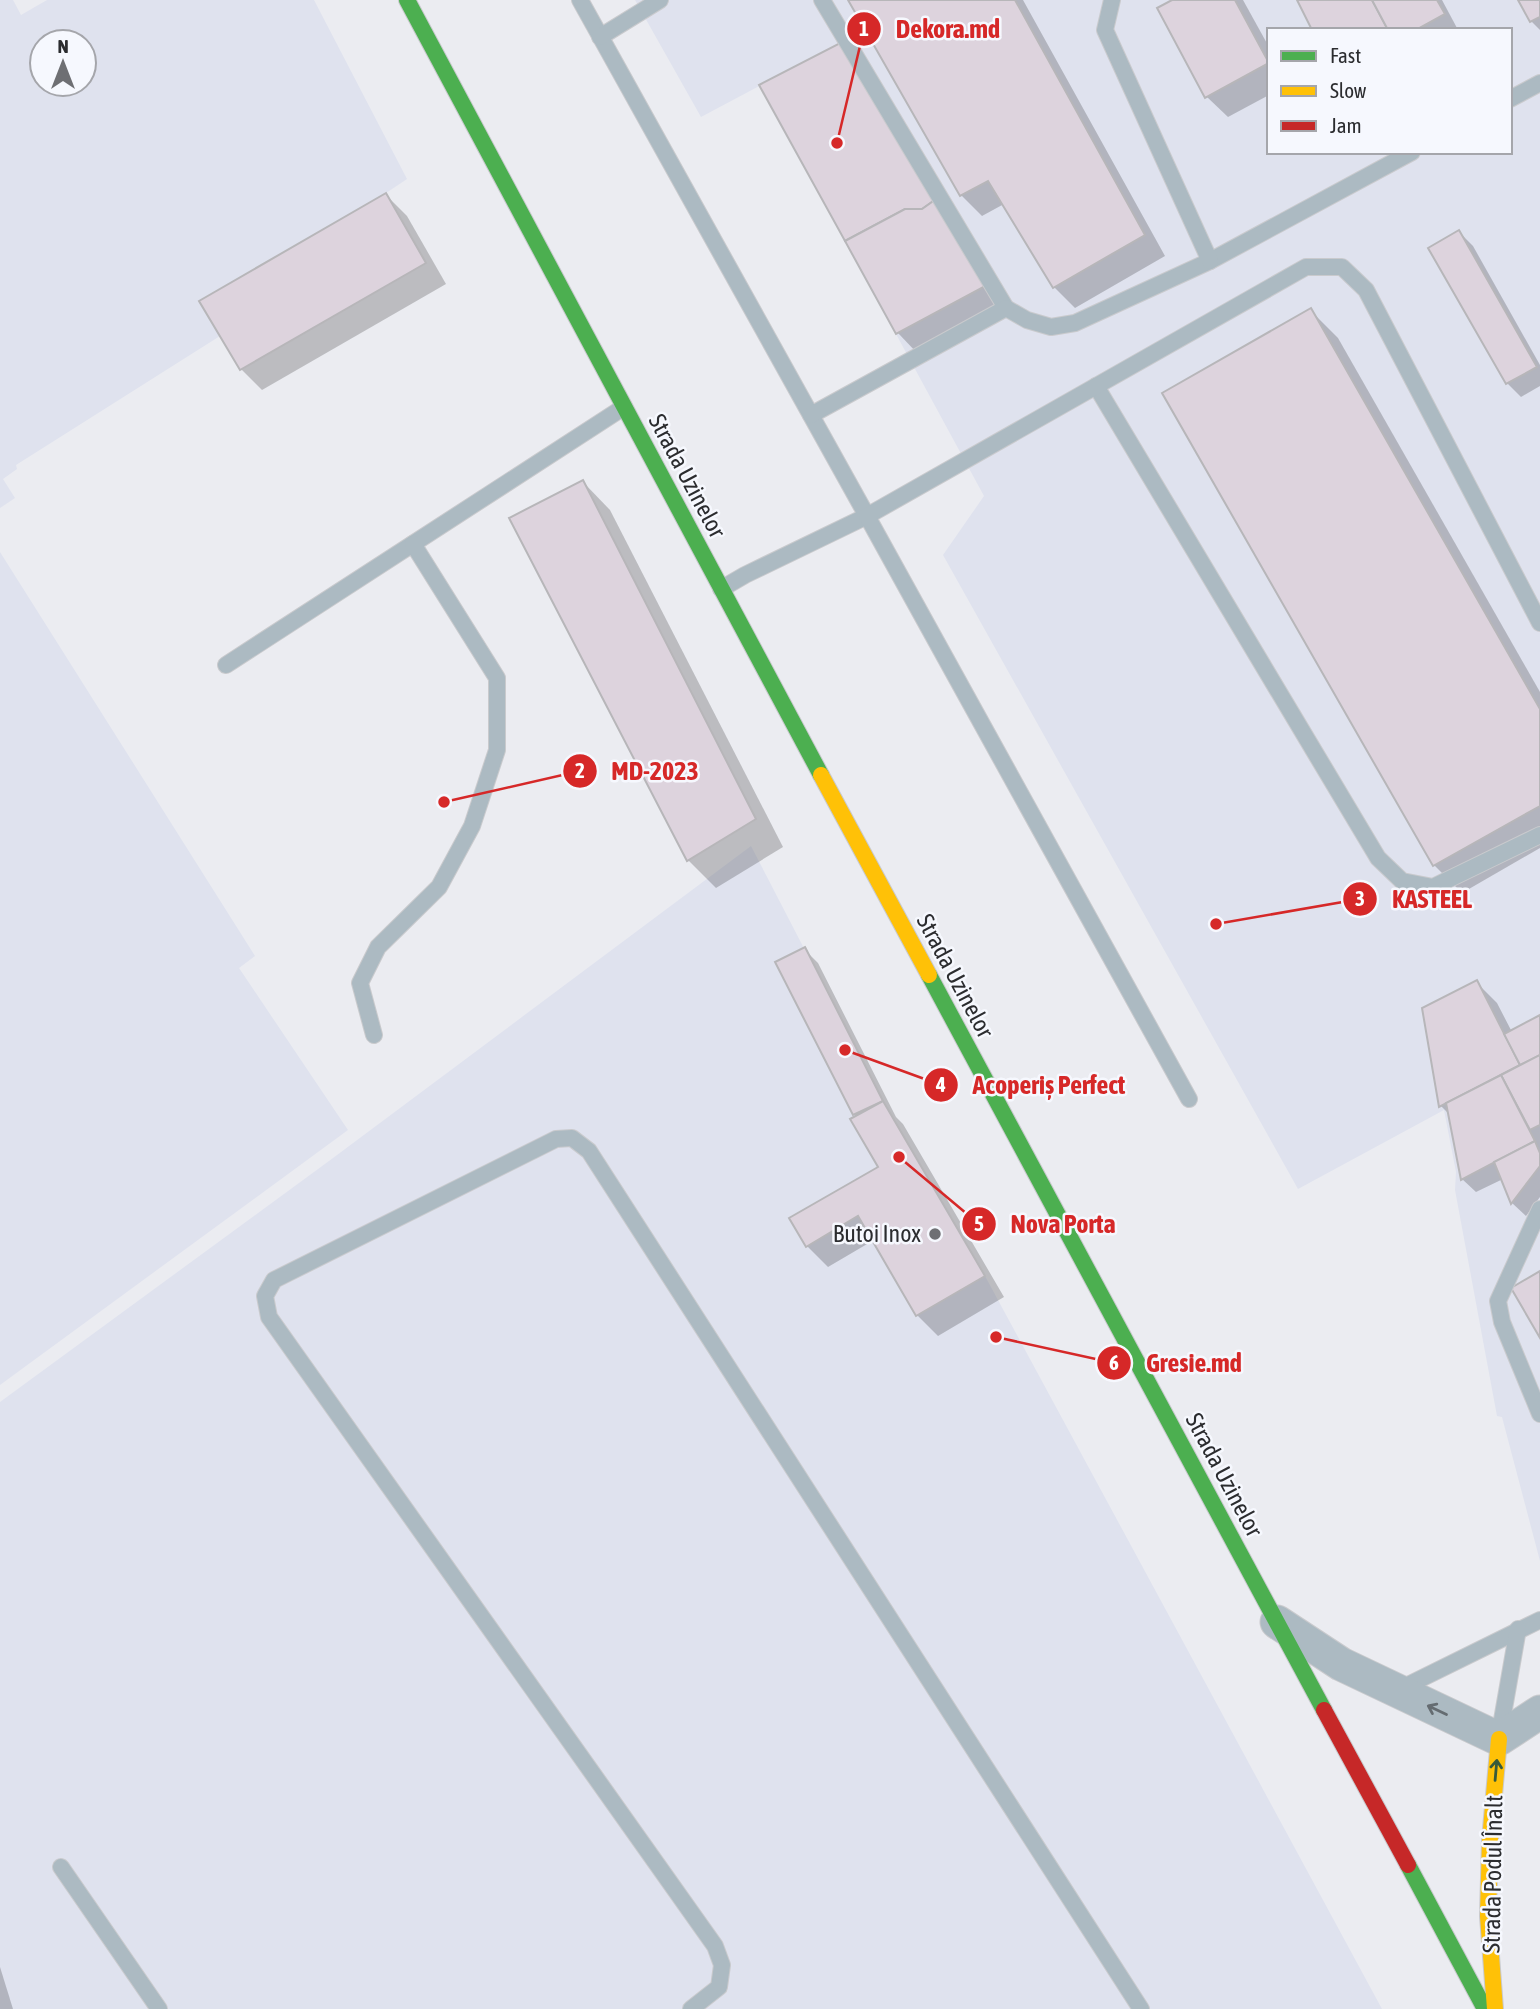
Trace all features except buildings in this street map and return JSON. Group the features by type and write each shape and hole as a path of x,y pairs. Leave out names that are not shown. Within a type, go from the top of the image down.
{"main road":[{"name":"Strada Uzinelor","path":"407,0 1485,2009"},
{"name":"Strada Podul Înalt","path":"1495,2009 1488,1916 1490,1840 1499,1739"}],"street":[{"path":"1277,1622 1341,1664 1499,1739 1540,1712"}],"lane":[{"path":"580,0 1189,1099"},
{"path":"600,37 660,0"},
{"path":"822,0 1006,308 1027,320 1051,327 1075,323 1210,261 1408,154"},
{"path":"1112,0 1105,30 1210,261"},
{"path":"1512,98 1540,83"},
{"path":"721,589 867,516 1306,267 1342,267 1366,290 1540,623"},
{"path":"811,415 1006,308"},
{"path":"1096,386 1378,858 1402,881 1433,887 1540,835"},
{"path":"226,665 624,407"},
{"path":"374,1035 360,983 378,947 439,887 472,826 497,750 497,678 413,544"},
{"path":"691,2009 719,1987 722,1965 715,1946 269,1317 265,1296 274,1280 556,1139 572,1138 589,1151 1141,2009"},
{"path":"1540,1209 1498,1301 1502,1322 1540,1414"},
{"path":"1396,1690 1540,1620"},
{"path":"1499,1739 1518,1629"},
{"path":"61,1867 159,2009"}],"shaded area":[{"path":"0,0 13,0 21,15 47,0 314,0 407,179 200,300 220,336 16,465 17,469 3,479 15,498 0,508"},
{"path":"635,0 1540,0 1540,1561 1502,1417 1497,1416 1455,1190 1456,1172 1444,1110 1298,1189 943,555 984,496 896,334 990,284 846,40 701,117"},
{"path":"0,552 255,956 239,968 348,1130 0,1385"},
{"path":"751,846 883,1101 985,1276 1382,2009 0,2009 0,1402"}],"traffic: fast":[{"path":"407,0 821,775"},
{"path":"929,975 1324,1710"},
{"path":"1408,1865 1485,2009"}],"traffic: slow":[{"path":"821,775 929,975"},
{"path":"1495,2009 1488,1916 1490,1840 1499,1739"}],"traffic: jam":[{"path":"1324,1710 1408,1865"}],"place":[{"name":"Dekora.md","path":"837,143"},
{"name":"MD-2023","path":"444,802"},
{"name":"KASTEEL","path":"1216,924"},
{"name":"Acoperiș Perfect","path":"845,1050"},
{"name":"Nova Porta","path":"899,1157"},
{"name":"Butoi Inox","path":"935,1234"},
{"name":"Gresie.md","path":"996,1337"}]}
